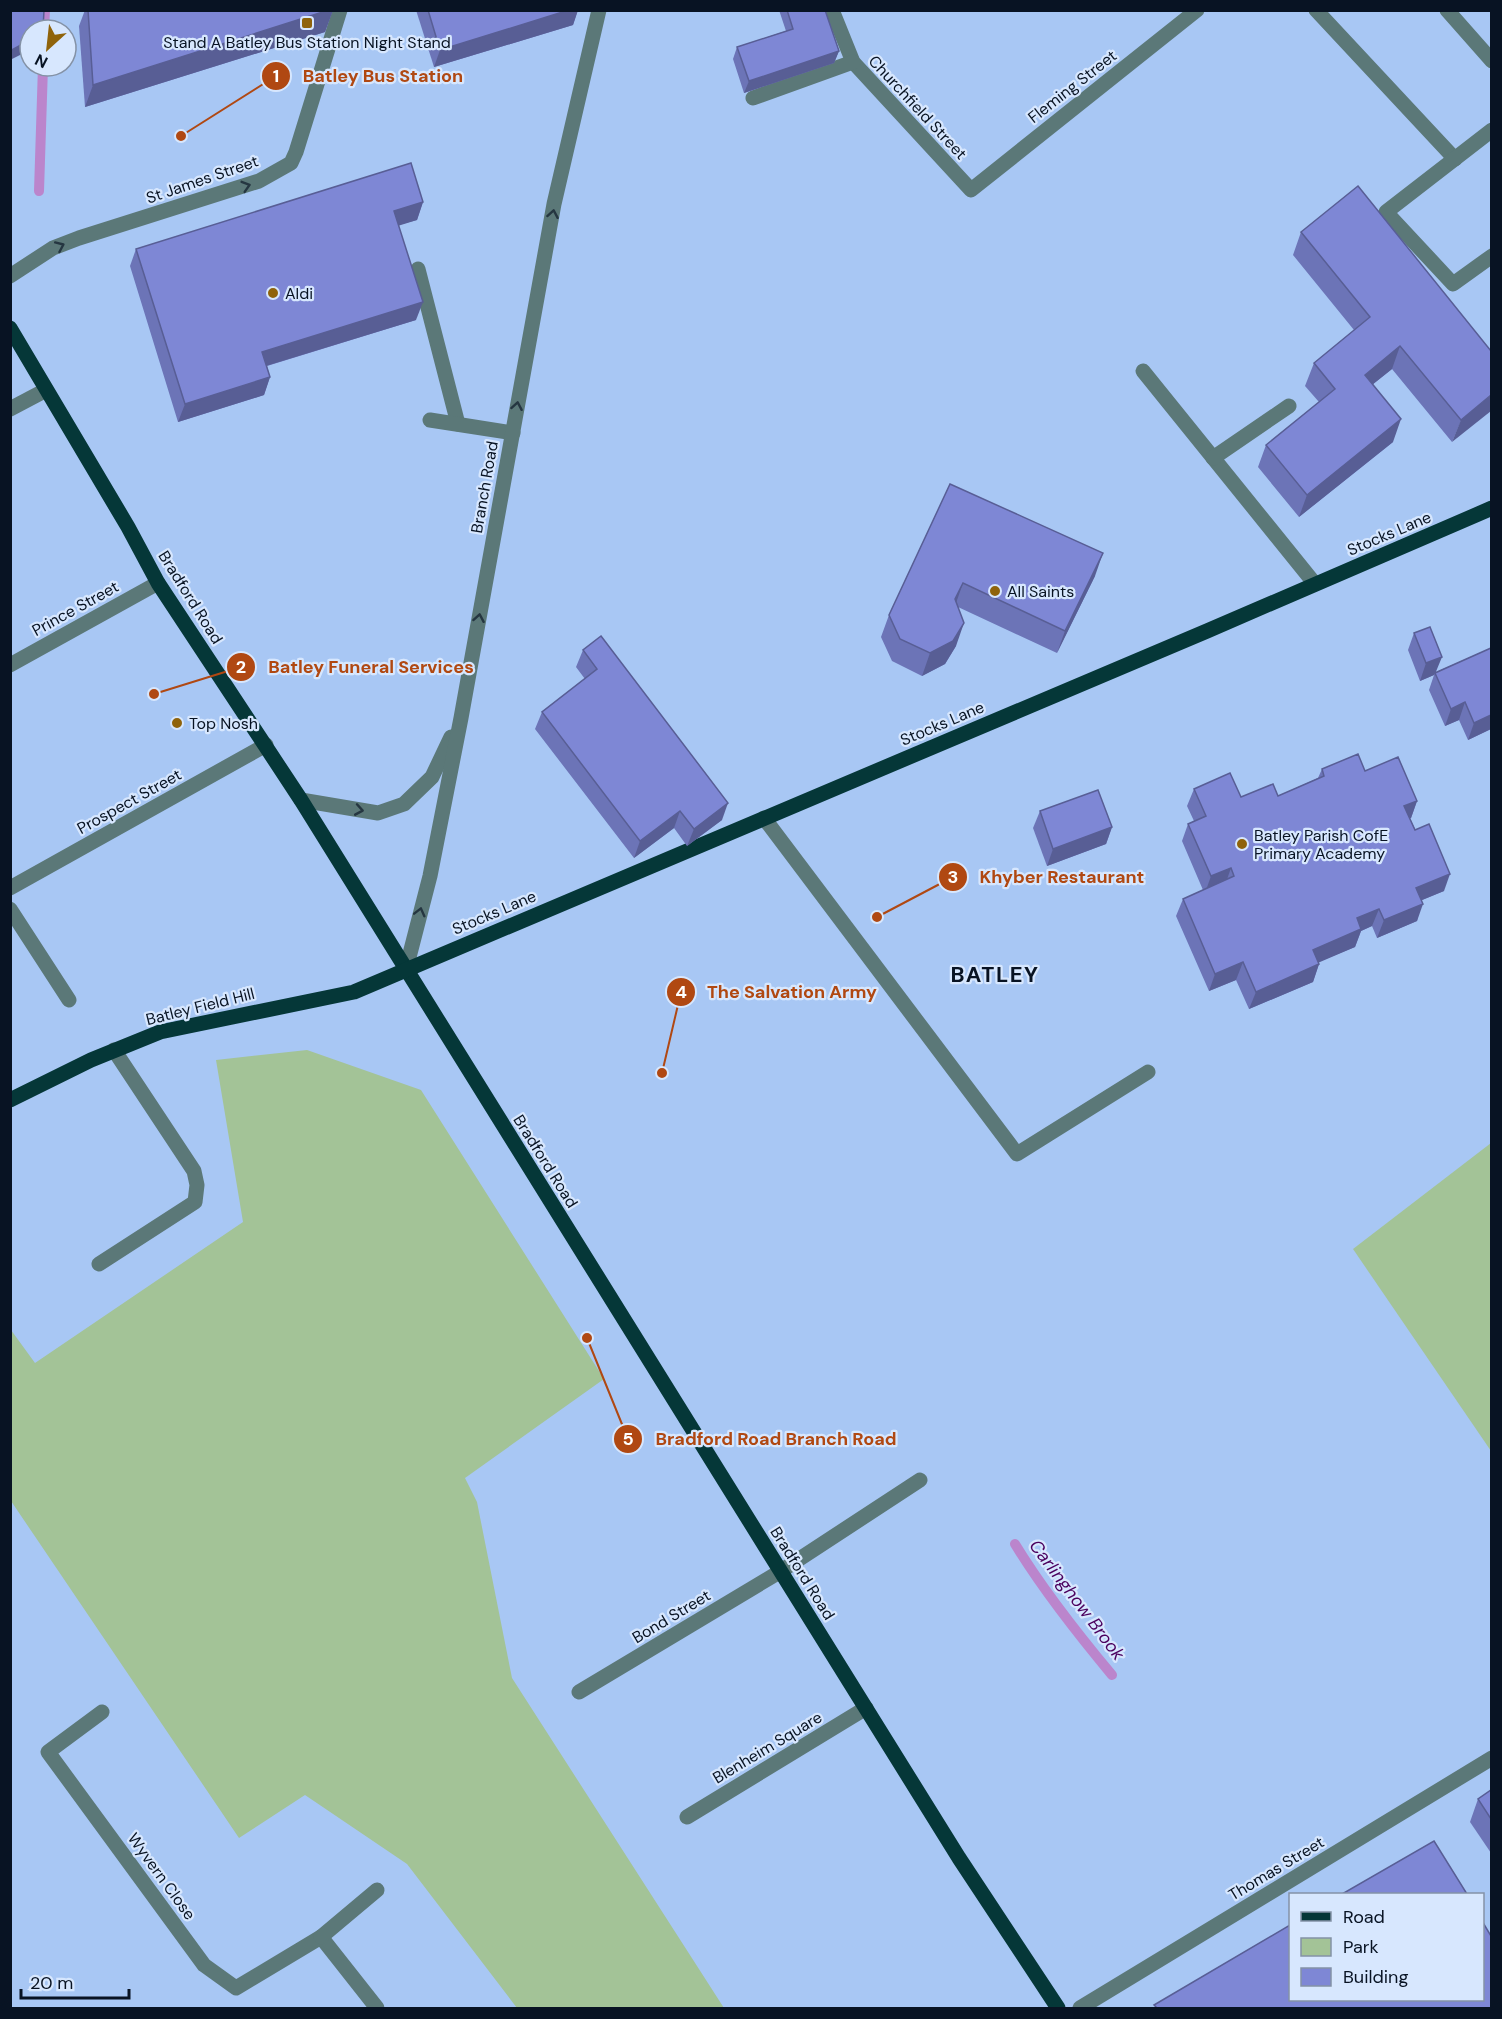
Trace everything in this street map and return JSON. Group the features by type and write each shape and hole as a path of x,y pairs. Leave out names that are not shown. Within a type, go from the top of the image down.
{"main road":[{"name":"Bradford Road","path":"10,328 128,527 158,583 301,800 958,1858 1058,2008"},
{"name":"Stocks Lane","path":"406,969 1491,508"},
{"name":"Batley Field Hill","path":"10,1100 114,1050 160,1032 354,992 406,969"}],"street":[{"name":"St James Street","path":"10,276 53,249 79,238 260,181 291,162 320,80 340,10"},
{"name":"Branch Road","path":"406,969 430,876 555,204 599,10"},
{"name":"Fleming Street","path":"970,190 1197,10"},
{"path":"1316,10 1455,159"},
{"path":"1447,10 1491,62"},
{"name":"Churchfield Street","path":"835,11 853,62 970,190"},
{"path":"753,98 853,62"},
{"path":"1491,130 1386,212 1453,284 1491,256"},
{"path":"418,269 458,424"},
{"path":"1143,371 1316,584"},
{"path":"10,409 46,390"},
{"path":"1213,458 1289,406"},
{"path":"430,420 513,433"},
{"name":"Prince Street","path":"10,665 158,583"},
{"path":"301,800 378,813 404,804 432,777 461,718"},
{"name":"Prospect Street","path":"10,888 266,745"},
{"path":"764,818 1017,1154 1148,1072"},
{"path":"10,909 69,1000"},
{"path":"99,1264 195,1202 197,1185 194,1171 114,1050"},
{"name":"Bond Street","path":"579,1692 781,1571 920,1480"},
{"name":"Blenheim Square","path":"687,1817 866,1708"},
{"name":"Wyvern Close","path":"102,1712 48,1752 204,1965 236,1988 321,1937 377,1890"},
{"name":"Thomas Street","path":"1080,2008 1491,1758"},
{"path":"321,1937 377,2008"}],"green space":[{"path":"307,1050 421,1090 604,1379 465,1478 477,1502 512,1678 724,2008 517,2008 407,1864 305,1795 239,1838 11,1501 11,1330 35,1363 243,1222 216,1060"},
{"path":"1491,1143 1491,1451 1353,1249"}],"building":[{"path":"10,10 44,10 44,18 18,18 18,47 10,51"},
{"path":"88,10 329,10 93,85"},
{"path":"428,10 569,10 440,50"},
{"path":"787,10 825,10 839,51 749,81 737,47 793,29"},
{"name":"Aldi","path":"411,163 423,202 394,211 423,302 262,352 270,377 185,404 136,249"},
{"path":"1358,186 1491,351 1491,395 1461,420 1400,346 1365,375 1401,419 1307,495 1266,445 1335,389 1314,363 1370,317 1301,232"},
{"name":"All Saints","path":"950,484 1103,553 1065,631 963,583 955,599 964,623 953,641 930,653 900,639 889,615"},
{"path":"1430,627 1442,657 1426,663 1414,633"},
{"path":"601,636 728,803 694,829 680,811 640,841 542,712 597,669 583,650"},
{"path":"1491,648 1491,715 1474,723 1465,702 1451,709 1435,673"},
{"path":"1358,754 1365,771 1398,757 1417,801 1404,806 1415,830 1429,824 1450,874 1416,888 1423,904 1384,920 1379,909 1357,918 1361,929 1313,950 1319,964 1256,992 1243,962 1215,974 1183,899 1234,876 1231,868 1211,876 1188,824 1206,816 1194,789 1230,773 1241,797 1273,784 1278,796 1324,776 1322,769"},
{"path":"1098,790 1112,827 1053,849 1040,811"},
{"path":"1491,1790 1491,1819 1478,1799"},
{"path":"1434,1841 1466,1893 1344,1893"},
{"path":"1484,1924 1491,1936 1491,2008 1157,2008 1154,2005 1289,1926 1289,2001 1484,2001"}],"waterway":[{"path":"45,10 45,18"},
{"path":"39,191 43,78"},
{"name":"Carlinghow Brook","path":"1015,1544 1061,1611 1112,1675"}],"place":[{"name":"Stand A Batley Bus Station Night Stand","path":"307,23"},
{"name":"Batley Bus Station","path":"181,136"},
{"name":"Aldi","path":"273,293"},
{"name":"All Saints","path":"995,591"},
{"name":"Batley Funeral Services","path":"154,694"},
{"name":"Top Nosh","path":"177,723"},
{"name":"Batley Parish CofE Primary Academy","path":"1242,844"},
{"name":"Khyber Restaurant","path":"877,917"},
{"name":"The Salvation Army","path":"662,1073"},
{"name":"Bradford Road Branch Road","path":"587,1338"}],"district":[{"name":"BATLEY","path":"995,974"}]}
